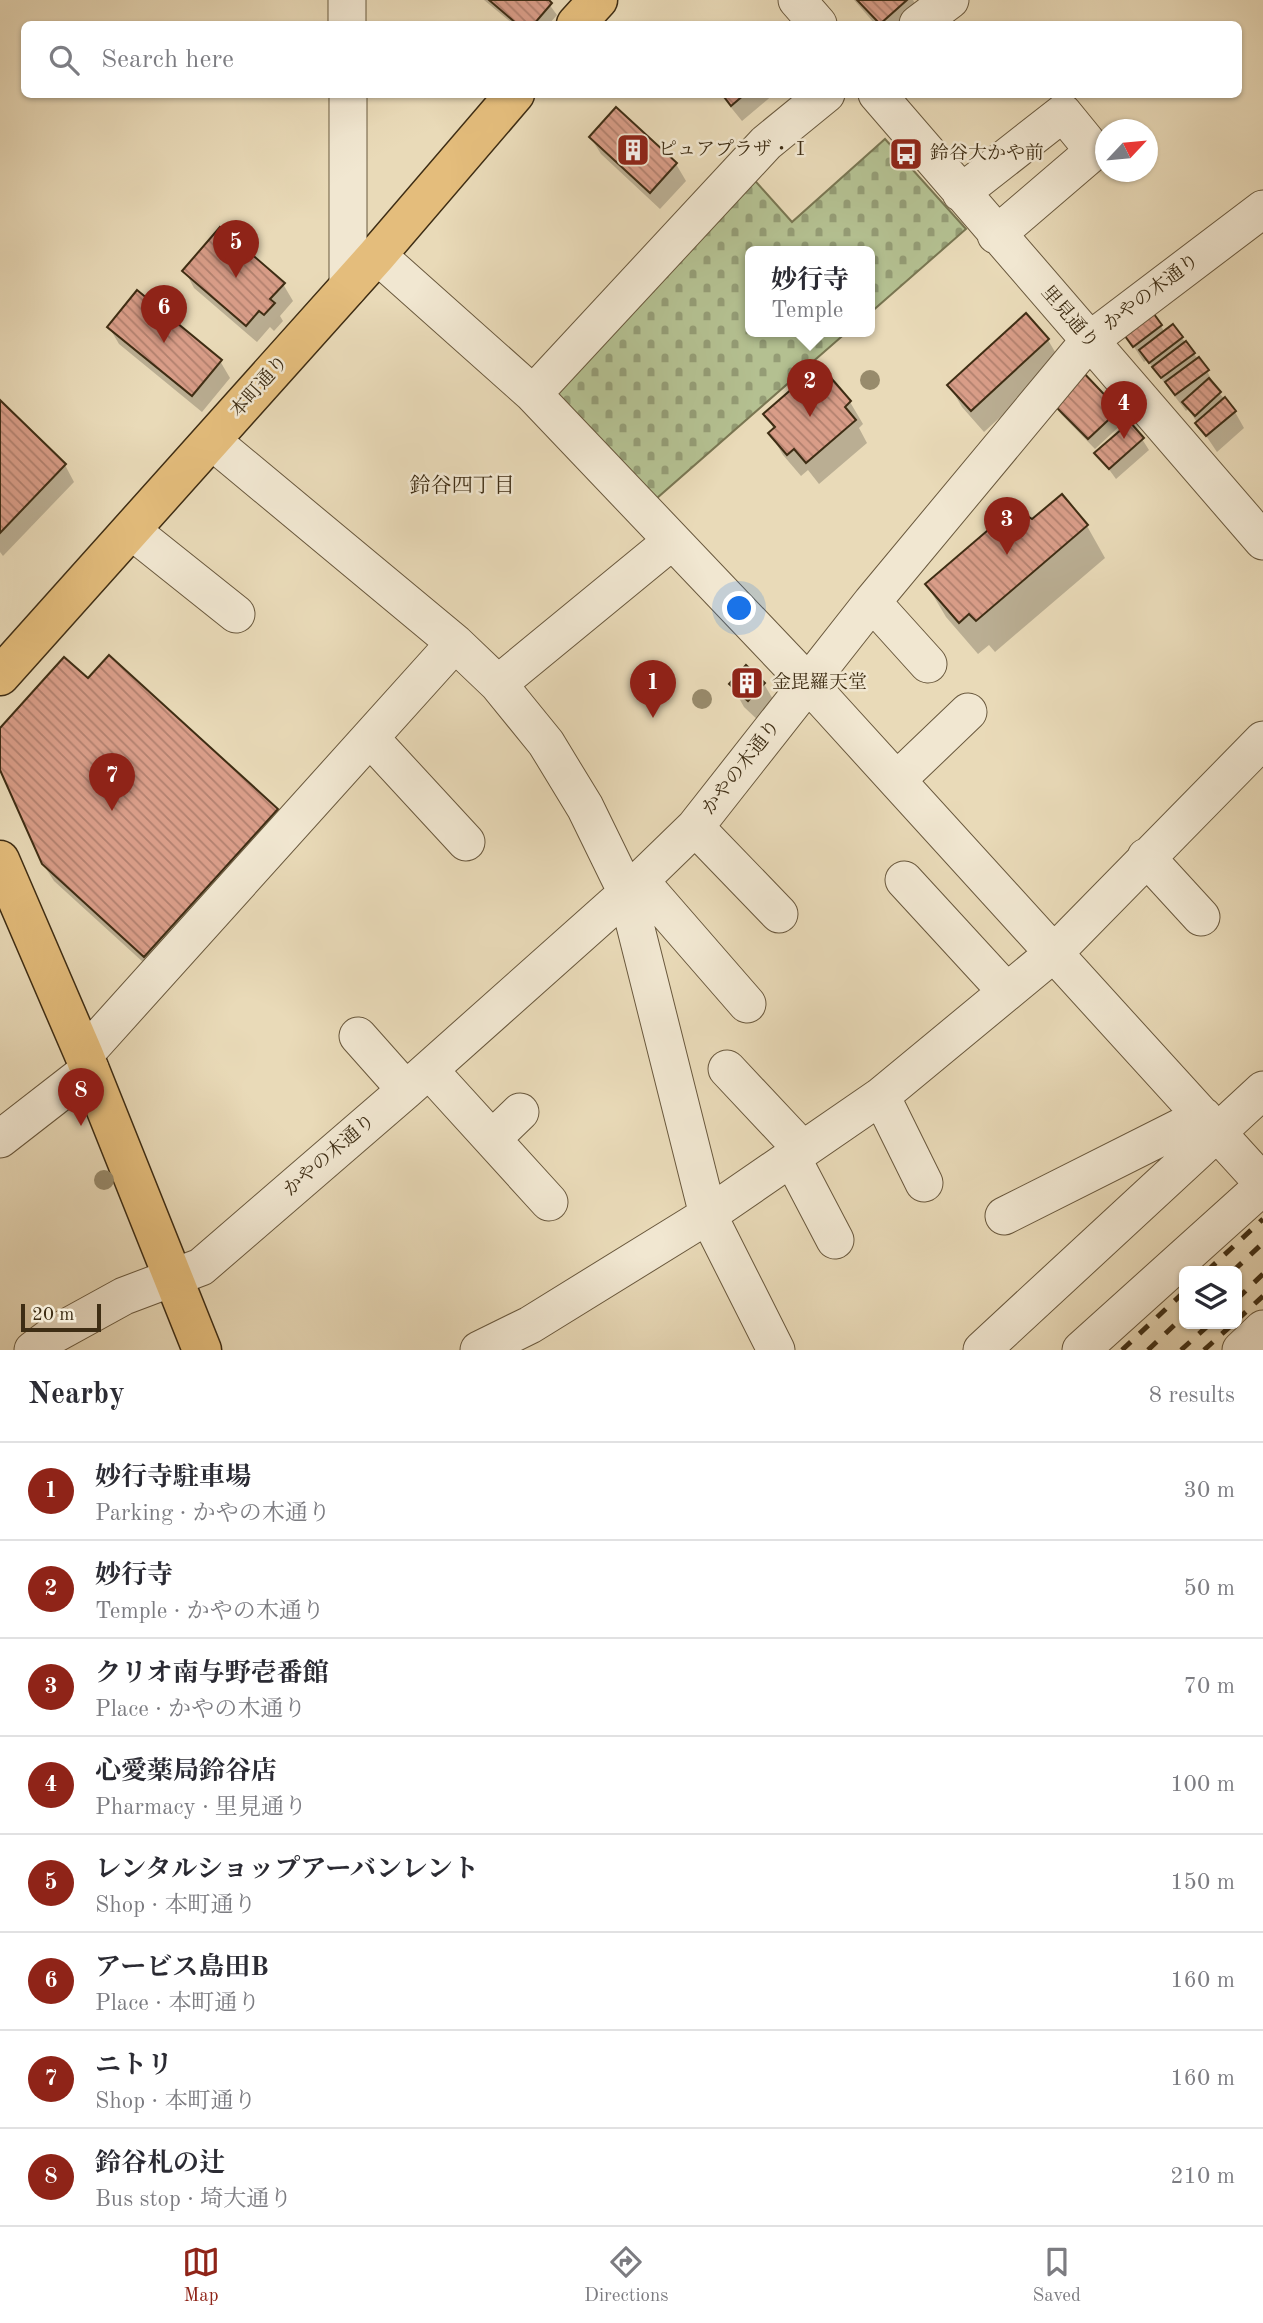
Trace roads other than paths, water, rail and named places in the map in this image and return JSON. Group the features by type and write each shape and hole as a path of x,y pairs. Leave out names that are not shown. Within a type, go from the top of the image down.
{"main road":[{"path":"579,21 598,0"},
{"name":"本町通り","path":"0,676 348,288 513,98"},
{"path":"0,860 87,1062 202,1350"}],"street":[{"path":"347,0 347,21"},
{"path":"797,0 814,21"},
{"path":"922,21 950,0"},
{"path":"348,98 348,288"},
{"path":"533,394 766,143 821,98"},
{"name":"里見通り","path":"880,98 1263,541"},
{"path":"961,193 1063,113 1094,151 996,235"},
{"name":"かやの木通り","path":"33,1350 53,1335 124,1296 201,1267 418,1080 633,887 695,827 872,602 1088,341 1263,209"},
{"path":"377,255 533,394 808,683 1263,1184 1081,1350"},
{"path":"212,441 455,643 498,684 546,743 633,887 747,1004"},
{"path":"132,531 236,614"},
{"path":"498,684 672,541"},
{"path":"872,602 928,664"},
{"path":"0,1139 87,1062 455,643"},
{"path":"897,780 968,712"},
{"path":"370,738 466,842"},
{"path":"479,1350 530,1325 708,1215 881,1096 1054,953 1263,740"},
{"path":"695,827 779,914"},
{"path":"1146,857 1201,917"},
{"path":"904,880 1007,992"},
{"path":"633,887 708,1215 776,1350"},
{"path":"358,1036 492,1139 549,1202"},
{"path":"727,1069 797,1154 835,1240"},
{"path":"1004,1216 1211,1124 1263,1090"},
{"path":"881,1096 924,1183"},
{"path":"492,1139 520,1112"},
{"path":"982,1350 1211,1124"},
{"path":"1241,1350 1263,1329"}],"railway":[{"path":"1212,1266 1263,1219"},
{"path":"1238,1266 1263,1243"},
{"path":"1242,1294 1263,1274"},
{"path":"1242,1315 1263,1296"},
{"path":"1122,1350 1179,1297"},
{"path":"1148,1350 1179,1321"},
{"path":"1181,1350 1204,1329"},
{"path":"1204,1350 1227,1329"}],"place":[{"name":"ピュアプラザ・Ⅰ","path":"633,150"},
{"name":"鈴谷大かや前","path":"906,154"},
{"name":"レンタルショップアーバンレント","path":"236,278"},
{"name":"アービス島田B","path":"164,343"},
{"name":"妙行寺","path":"810,417"},
{"name":"心愛薬局鈴谷店","path":"1124,439"},
{"name":"クリオ南与野壱番館","path":"1007,555"},
{"name":"金毘羅天堂","path":"747,683"},
{"name":"妙行寺駐車場","path":"653,718"},
{"name":"ニトリ","path":"112,811"},
{"name":"鈴谷札の辻","path":"81,1126"}],"district":[{"name":"鈴谷四丁目","path":"462,486"}]}
